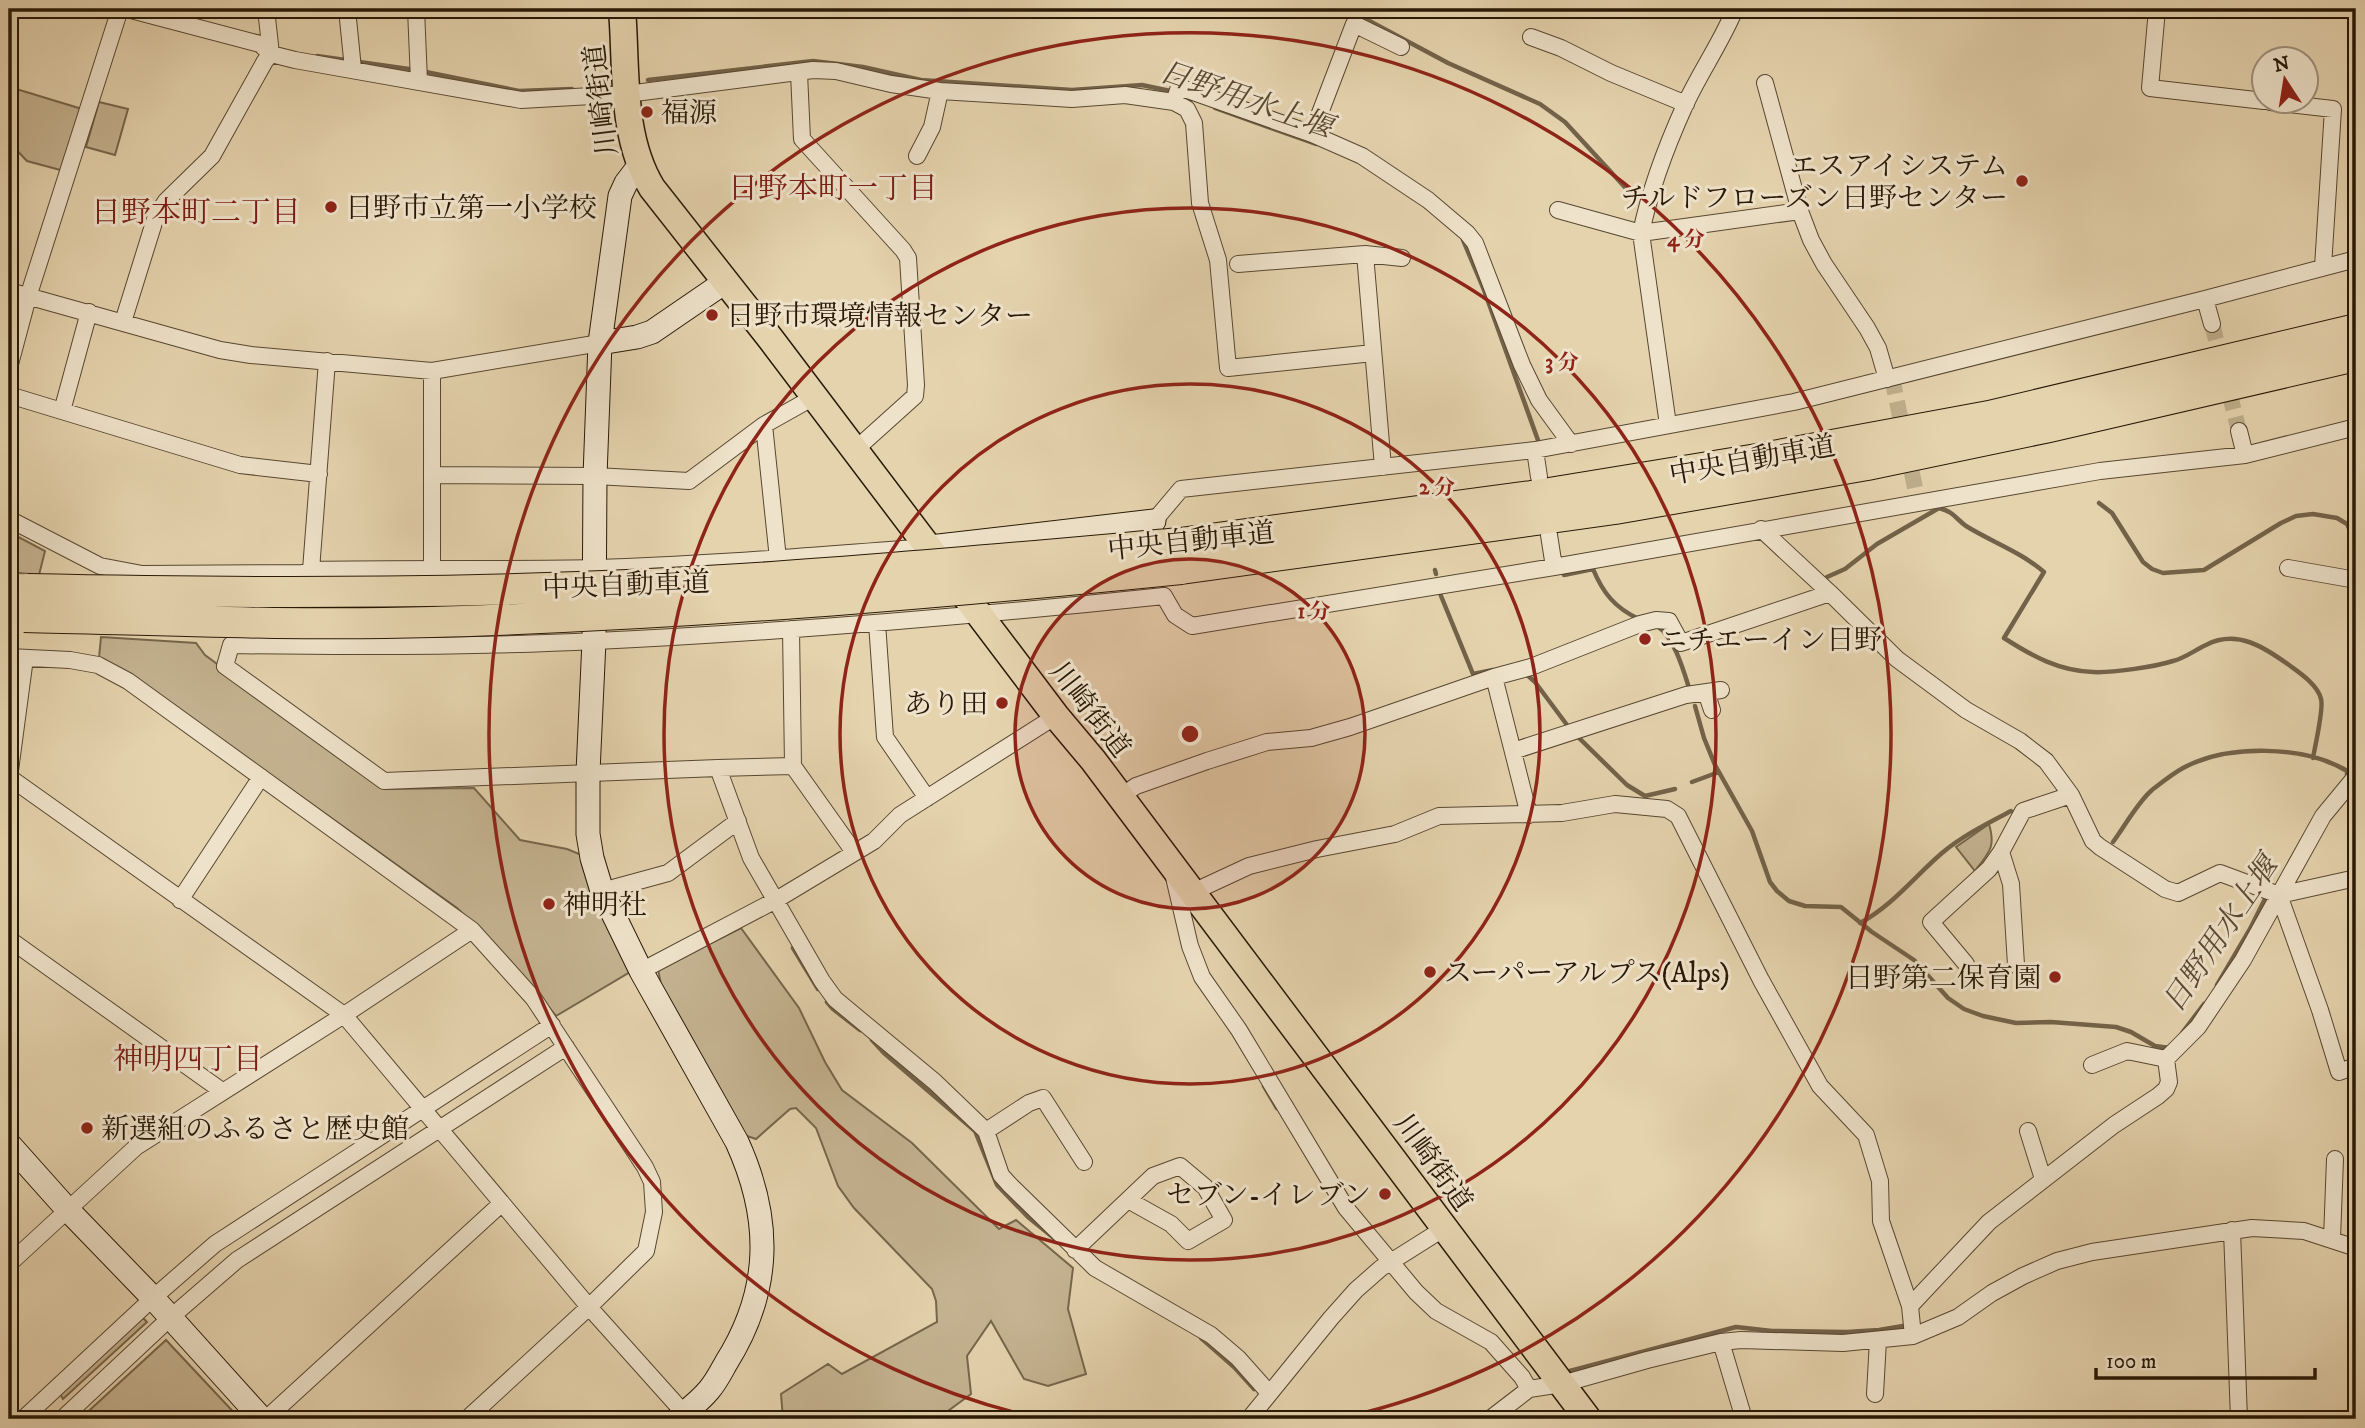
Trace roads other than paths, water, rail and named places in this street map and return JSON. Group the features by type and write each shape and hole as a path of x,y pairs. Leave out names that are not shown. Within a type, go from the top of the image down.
{"highway":[{"name":"中央自動車道","path":"17,603 264,623 430,622 702,610 971,590 1771,456 1989,415 2356,329"},
{"name":"中央自動車道","path":"1181,556 1615,509 1867,465 2076,421 2356,356"}],"main road":[{"name":"川崎街道","path":"621,9 630,123 639,166 652,188 930,547 1056,716 1093,760 1588,1419"}],"street":[{"path":"9,368 28,297 120,9"},
{"path":"127,9 260,44 271,54 419,74 520,100 627,94 813,70 836,71 891,84 940,91 1072,99 1125,95 1176,96 1312,134 1362,156 1428,200 1467,233 1475,243 1522,365 1539,400 1571,444"},
{"path":"123,322 156,216 166,201 212,156 271,54 266,9"},
{"path":"347,9 352,63"},
{"path":"416,9 419,74"},
{"path":"1668,425 1641,233 1648,196 1686,104 1735,9"},
{"path":"2157,9 2150,88 2250,100"},
{"path":"1312,134 1354,24 1401,47"},
{"path":"1531,37 1686,104"},
{"path":"799,73 802,139 908,258 915,396 855,450"},
{"path":"1765,83 1800,211 1811,240 1878,348 1887,379"},
{"path":"918,156 932,127 940,91"},
{"path":"1176,96 1194,123 1200,203 1219,260 1228,368 1373,353"},
{"path":"2320,108 2333,109 2323,267"},
{"path":"467,1419 589,1307 646,1251 654,1212 652,1182 645,1167 534,999 472,930 128,681 99,665 70,660 17,657 9,778 344,1015 423,1108 439,1129 502,1203 589,1307 681,1416 710,1390 753,1311 762,1262 761,1224 753,1183 737,1142 641,971 602,891 588,834 600,343 620,196 639,166"},
{"path":"1558,210 1641,233 1800,211"},
{"path":"1365,254 1383,467"},
{"path":"1238,264 1365,254 1402,258"},
{"path":"9,519 100,566 142,574 432,568 595,568 930,547 1154,521 1181,489 1535,450 1794,402 2356,259"},
{"path":"9,291 220,350 432,371 652,332 725,282"},
{"path":"2205,299 2212,324"},
{"path":"62,411 89,312"},
{"path":"311,646 307,572 319,474 327,361"},
{"path":"432,371 432,568"},
{"path":"9,395 240,465 319,474"},
{"path":"432,475 595,476 689,481 764,425 814,397"},
{"path":"764,425 778,558"},
{"path":"1154,521 1164,596 1175,615 1192,626 1554,568 1761,529 2099,471 2245,455 2356,426"},
{"path":"2239,431 2245,455"},
{"path":"1535,450 1539,477"},
{"path":"1761,529 1897,659 1966,710 2020,741 2046,761 2071,795 2093,841 2165,889 2178,893 2220,873 2273,893 2356,878"},
{"path":"1549,534 1554,568"},
{"path":"2288,568 2356,580"},
{"path":"1120,797 1136,786 1219,757 1267,742 1311,738 1531,667 1640,624 1656,620 1669,621 1681,643 1830,593"},
{"path":"793,766 384,781 225,666 232,645 594,641 979,616 1164,596"},
{"path":"877,624 885,737 927,798"},
{"path":"791,629 793,766 855,852"},
{"path":"1494,677 1529,815"},
{"path":"1513,751 1686,695 1714,691 1712,710"},
{"path":"641,971 776,900 874,841 900,815 1056,716"},
{"path":"718,768 751,858 835,999 935,1082 986,1130 1001,1175 1075,1251 1095,1268 1210,1335 1237,1358 1269,1393"},
{"path":"2166,1059 2199,1027 2243,960 2273,893 2323,816 2356,776"},
{"path":"180,900 261,777"},
{"path":"1966,964 1931,922 1989,869 2023,811 2071,795"},
{"path":"1193,892 1249,866 1395,834 1439,816 1562,813 1615,804 1667,808 1678,816 1761,980 1820,1086 1866,1135 1880,1181 1881,1221 1910,1306 1913,1336"},
{"path":"602,891 668,873 737,821"},
{"path":"2001,852 2011,884 2016,965"},
{"path":"1171,867 1190,946 1202,977 1239,1030 1346,1208 1416,1292 1436,1311 1491,1342 1522,1377 1529,1389"},
{"path":"2273,893 2320,1010 2339,1072 2356,1066"},
{"path":"9,1264 136,1147 472,930"},
{"path":"9,939 222,1091"},
{"path":"23,1419 215,1244 552,1025"},
{"path":"62,1419 170,1318 237,1260 566,1047"},
{"path":"2092,1065 2127,1051 2166,1059"},
{"path":"1910,1306 1989,1222 2114,1125 2166,1089 2169,1082 2166,1059"},
{"path":"986,1130 1029,1103 1043,1098 1084,1162"},
{"path":"2028,1131 2043,1179"},
{"path":"9,1143 67,1209 264,1419 502,1203"},
{"path":"2332,1239 2336,1159"},
{"path":"1075,1251 1128,1200 1153,1176 1180,1166 1205,1187 1224,1220 1188,1241 1171,1224 1128,1200"},
{"path":"1495,1418 1529,1389 1562,1384 1721,1342 1741,1340 1807,1343 1913,1336 1958,1317 1992,1293 2057,1261 2092,1252 2232,1230 2276,1228 2304,1231 2356,1248"},
{"path":"1249,1419 1348,1299 1381,1268 1443,1229"},
{"path":"2232,1230 2239,1419"},
{"path":"1875,1394 1878,1340"},
{"path":"1721,1342 1744,1419"}],"waterway":[{"path":"1347,9 1448,63 1540,104 1565,122 1633,196"},
{"name":"日野用水上堰","path":"317,56 416,70 519,91 572,89"},
{"name":"日野用水上堰","path":"648,80 813,61 863,67 921,80 1072,90 1142,85 1175,92"},
{"name":"日野用水上堰","path":"1215,108 1316,144"},
{"name":"日野用水上堰","path":"1463,240 1484,290 1539,443"},
{"path":"2099,503 2112,513 2143,562 2163,573 2204,570 2296,516 2313,514 2337,518 2347,524 2356,542"},
{"path":"1827,577 1845,569 1877,544 1939,508 2044,572 2004,638 2046,661 2069,669 2093,672 2122,671 2165,663 2217,641 2229,639 2250,642 2270,652 2298,672 2319,694 2322,704 2313,758"},
{"name":"日野用水上堰","path":"1564,575 1593,569 1611,599 1639,619"},
{"path":"1435,570 1436,574"},
{"path":"1439,591 1473,674 1493,670"},
{"name":"日野用水上堰","path":"1657,626 1673,646 1690,691"},
{"path":"1526,674 1570,729"},
{"name":"日野用水上堰","path":"1695,706 1715,765 1752,831 1770,882 1789,901 1805,906 1841,907 1914,960 1948,998 1964,1009 2016,1023 2051,1022 2116,1027 2155,1046 2170,1048"},
{"path":"1577,736 1627,785 1645,796 1675,789"},
{"path":"2113,842 2152,790 2179,770 2201,760 2266,751 2311,757 2349,772"},
{"name":"日野用水上堰","path":"2347,774 2356,763"},
{"path":"1692,782 1719,772"},
{"path":"1860,923 1893,899 1950,847 2011,811"},
{"name":"日野用水上堰","path":"2217,985 2267,895"},
{"path":"793,948 818,989"},
{"path":"827,1002 860,1030"},
{"name":"日野用水上堰","path":"2182,1033 2204,1004"},
{"path":"872,1040 975,1131 997,1185 1028,1217 1055,1239"},
{"path":"1264,1086 1277,1108"},
{"path":"1566,1372 1736,1327 1772,1331 1847,1332 1903,1326"},
{"path":"1201,1338 1254,1389"}],"tunnel":[{"path":"2212,324 2239,431"},
{"path":"1892,378 1918,502"}],"place":[{"name":"福源","path":"647,112"},
{"name":"エスアイシステム チルドフローズン日野センター","path":"2022,181"},
{"name":"日野市立第一小学校","path":"331,207"},
{"name":"日野市環境情報センター","path":"712,315"},
{"name":"ニチエーイン日野","path":"1645,639"},
{"name":"あり田","path":"1002,703"},
{"name":"神明社","path":"549,904"},
{"name":"スーパーアルプス(Alps)","path":"1430,972"},
{"name":"日野第二保育園","path":"2055,977"},
{"name":"新選組のふるさと歴史館","path":"87,1128"},
{"name":"セブン-イレブン","path":"1385,1194"}],"district":[{"name":"日野本町一丁目","path":"833,188"},
{"name":"日野本町二丁目","path":"196,212"},
{"name":"神明四丁目","path":"188,1059"}]}
